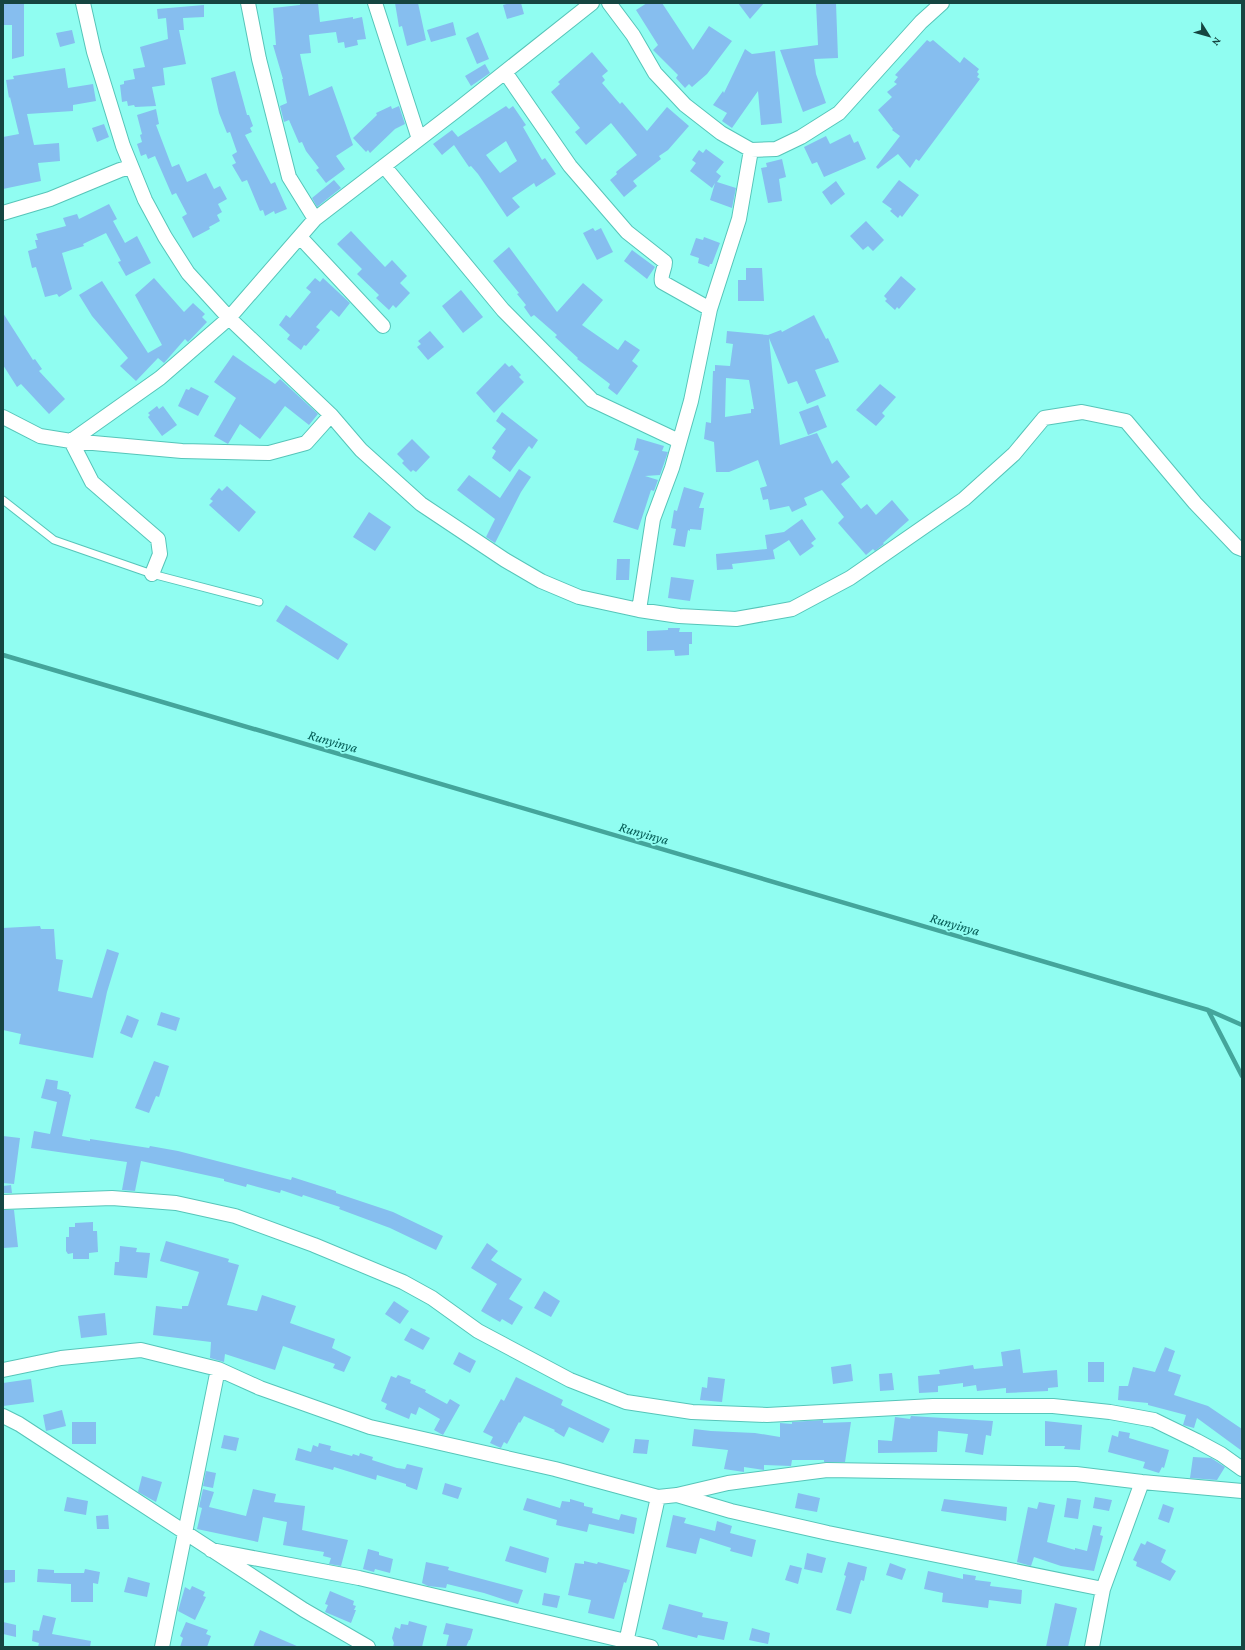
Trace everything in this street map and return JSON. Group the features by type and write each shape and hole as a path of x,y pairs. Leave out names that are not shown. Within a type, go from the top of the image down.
{"street":[{"path":"83,3 94,52 123,146 145,200 165,237 188,273 229,318 331,415 361,450 421,504 504,560 541,581 580,597 639,610 679,616 736,619 792,609 850,578 964,499 1014,454 1044,418 1082,412 1126,422 1195,503 1237,547 1242,549"},
{"path":"248,3 259,59 289,177 315,219"},
{"path":"376,3 419,140"},
{"path":"71,442 160,378 229,318 315,219 419,140 592,3"},
{"path":"609,3 633,35 655,73 685,105 721,132 751,150 776,149 800,137 839,113 920,22 942,3"},
{"path":"505,72 570,166 627,232 665,262 661,278 662,282 710,309"},
{"path":"639,610 653,519 672,468 691,400 710,309 739,219 751,150"},
{"path":"384,166 503,310 592,400 679,441"},
{"path":"3,213 50,199 120,170 132,167"},
{"path":"300,237 383,326"},
{"path":"3,417 40,436 71,442 182,451 269,453 306,443 331,415"},
{"path":"71,442 92,482 158,539 160,554 152,574"},
{"path":"3,1202 112,1198 176,1203 235,1216 314,1245 404,1282 432,1298 478,1331 570,1380 626,1402 692,1412 767,1415 932,1406 1053,1406 1110,1412 1154,1420 1221,1454 1242,1469"},
{"path":"3,1370 61,1358 141,1350 218,1369 260,1388 370,1427 555,1469 658,1497 677,1495 728,1483 827,1470 922,1470 1007,1474 1076,1474 1142,1482 1242,1491"},
{"path":"162,1647 218,1369"},
{"path":"3,1416 19,1424 304,1610 368,1647"},
{"path":"1092,1647 1103,1589 1142,1482"},
{"path":"677,1495 731,1511 828,1533 1103,1589"},
{"path":"625,1644 658,1497"},
{"path":"211,1550 359,1578 625,1644 650,1647"}],"lane":[{"path":"3,500 54,540 152,574 259,602"}],"building":[{"path":"3,3 24,3 24,56 12,59 12,25 3,25"},
{"path":"300,3 318,3 320,22 362,17 366,39 357,40 358,45 345,48 344,42 338,43 336,32 309,35 311,53 300,54 309,96 332,86 353,145 336,156 345,169 326,183 316,170 319,168 306,151 302,142 299,143 289,120 284,122 280,106 287,103 283,79 273,45 276,45 273,8 300,5"},
{"path":"395,3 418,3 426,40 407,46 402,26 399,27"},
{"path":"510,3 521,3 524,14 507,19 503,5"},
{"path":"647,3 662,3 693,50 709,26 732,41 707,74 692,87 689,84 685,88 676,78 678,75 653,50 658,45 636,10"},
{"path":"738,3 764,3 750,19"},
{"path":"816,3 836,3 838,58 814,59 816,74 826,103 803,112 780,50 818,45"},
{"path":"204,5 204,17 183,18 184,30 179,30 186,64 163,68 165,85 152,87 156,106 135,107 134,105 128,106 127,101 122,102 120,85 124,84 124,81 135,79 133,69 145,67 140,47 168,39 166,18 158,19 157,9"},
{"path":"453,22 456,35 431,42 427,30"},
{"path":"72,30 75,43 60,47 56,33"},
{"path":"478,32 489,59 477,64 466,38"},
{"path":"927,40 930,42 933,40 960,63 964,57 979,69 977,72 979,74 977,77 980,79 919,161 916,159 910,168 898,154 878,169 876,167 900,136 892,130 893,129 878,110 892,97 887,92 897,84 894,82 898,77 895,75"},
{"path":"745,49 752,54 775,51 782,123 761,125 758,91 732,128 722,121 727,113 713,105 723,91 724,93"},
{"path":"592,52 608,71 602,76 605,80 602,83 620,104 622,102 647,131 667,107 689,126 668,150 659,156 661,159 633,181 637,186 624,197 610,180 617,174 616,172 637,155 611,123 586,145 575,132 580,128 551,92 560,84 558,82"},
{"path":"485,64 490,73 471,86 465,76"},
{"path":"65,68 68,88 93,84 96,101 73,105 73,111 27,114 34,145 59,143 60,161 38,163 41,181 3,189 3,137 19,134 10,97 9,98 6,80 14,79 13,76"},
{"path":"235,71 247,115 249,115 253,126 250,128 252,132 245,135 271,184 275,182 287,209 275,214 274,211 265,216 263,210 260,211 247,180 242,182 232,165 236,163 232,155 237,152 230,132 227,133 219,113 211,78"},
{"path":"391,106 392,109 399,106 405,124 395,129 370,153 368,150 366,152 353,138 377,115 376,113"},
{"path":"506,106 509,109 513,106 526,125 523,127 542,160 545,158 556,174 536,187 534,183 512,198 520,207 507,217 478,174 471,166 469,167 454,145 442,155 433,144 452,130 458,137","holes":["506,141 517,161 500,173 486,155"]},
{"path":"156,109 159,124 156,125 172,167 179,164 187,182 206,173 214,189 220,186 227,199 218,204 222,212 217,215 220,221 209,227 210,229 193,238 182,217 187,214 176,193 172,195 155,156 148,159 146,154 141,156 137,144 142,142 140,135 142,134 137,115"},
{"path":"104,124 109,137 97,142 92,128"},
{"path":"850,134 854,143 858,141 866,159 824,177 817,162 812,164 804,147 826,136 830,144"},
{"path":"706,149 724,162 716,172 721,176 717,182 736,188 732,208 710,200 715,183 712,188 690,171 696,163 692,160 699,150 703,153"},
{"path":"782,159 786,177 779,179 782,201 768,203 761,168 767,167 766,163"},
{"path":"334,180 341,188 317,207 312,198"},
{"path":"899,180 919,195 902,217 900,215 898,218 890,211 892,209 882,202"},
{"path":"836,181 845,194 831,205 822,192"},
{"path":"109,204 117,219 113,221 125,243 137,236 151,263 126,276 118,262 121,261 106,233 83,244 84,246 62,253 72,289 59,297 57,294 45,297 36,267 32,268 28,251 37,248 35,240 38,240 36,234 66,226 63,218 77,214 79,219"},
{"path":"866,221 884,240 873,251 868,246 863,250 850,236"},
{"path":"593,228 595,231 601,228 613,252 597,260 583,233"},
{"path":"351,231 385,267 392,260 407,276 400,283 410,293 396,308 393,305 389,310 376,298 379,295 357,274 362,269 337,244"},
{"path":"704,237 720,243 712,264 710,264 709,267 698,263 699,258 690,255 696,238 703,240"},
{"path":"509,247 557,312 583,283 603,300 582,325 618,350 625,340 640,350 632,361 638,366 617,395 608,388 610,384 577,359 578,358 555,337 557,335 534,315 531,317 524,307 526,305 517,294 519,293 493,261"},
{"path":"632,250 655,267 647,279 624,261"},
{"path":"746,268 762,268 764,301 738,301 738,280 746,280"},
{"path":"901,276 916,289 899,309 897,307 895,310 885,301 887,299 884,296"},
{"path":"154,278 184,312 193,303 205,314 202,317 207,322 188,342 185,339 164,363 158,358 136,381 120,366 128,358 92,316 79,295 102,281 148,353 162,345 135,295"},
{"path":"315,278 320,282 323,278 350,303 339,317 331,310 316,327 320,330 306,346 304,345 301,350 287,339 290,335 279,325 286,315 290,318 311,292 306,288"},
{"path":"461,290 483,317 463,333 442,306"},
{"path":"3,313 33,360 35,359 42,369 39,371 65,399 49,414 21,384 17,387 3,365"},
{"path":"814,315 826,339 828,338 839,362 815,370 826,396 807,404 797,381 788,384 769,338 780,445 817,433 832,464 837,460 850,477 841,484 861,509 867,504 876,515 892,500 909,520 883,543 884,544 875,551 873,549 866,555 838,523 844,517 822,490 804,498 807,505 792,512 789,506 770,510 768,499 763,500 760,488 767,486 758,460 729,472 716,472 714,442 704,439 706,422 711,423 713,371 715,371 715,365 730,366 733,344 726,343 727,331 768,335 781,330 782,332","holes":["726,378 749,380 754,409 751,409 751,413 725,417"]},
{"path":"430,331 444,347 428,360 417,347 421,344 418,341"},
{"path":"233,355 275,384 280,379 318,414 309,425 285,406 260,439 240,424 228,444 214,436 236,398 214,382"},
{"path":"505,363 509,367 512,365 521,375 519,377 524,382 494,413 476,393"},
{"path":"880,384 896,397 882,413 885,416 876,426 856,410"},
{"path":"191,387 209,396 198,416 178,406 186,389 189,390"},
{"path":"818,405 827,427 808,435 799,412"},
{"path":"157,406 159,409 163,406 177,425 162,436 148,417 150,415 148,413"},
{"path":"502,412 538,440 532,449 529,446 510,472 492,458 496,451 492,448 506,429 496,421"},
{"path":"637,438 664,446 662,451 668,452 660,475 645,476 658,480 654,491 651,490 638,530 613,522 639,451 634,450"},
{"path":"412,439 430,457 416,472 413,470 411,472 402,463 404,461 397,454"},
{"path":"519,469 531,477 521,492 495,543 486,537 495,519 457,490 469,475 500,498"},
{"path":"227,486 256,512 239,532 209,505 213,501 210,499 219,488 222,491"},
{"path":"684,487 704,493 699,508 704,508 701,530 688,530 685,547 673,545 676,529 671,528 674,510 677,511"},
{"path":"369,512 391,527 375,551 353,537"},
{"path":"802,519 816,539 811,543 814,546 800,556 789,540 773,550 775,559 732,564 733,569 717,570 716,554 767,549 765,535 784,532"},
{"path":"617,559 630,559 629,580 616,580"},
{"path":"671,577 694,580 690,601 668,598"},
{"path":"286,605 348,644 338,660 276,621"},
{"path":"668,628 680,628 679,632 692,632 692,644 689,644 689,655 675,656 674,650 647,651 647,631 668,630"},
{"path":"40,926 41,929 54,929 56,959 63,960 58,991 92,998 107,949 119,953 107,992 93,1058 19,1044 21,1034 3,1030 3,928"},
{"path":"161,1012 180,1018 176,1031 157,1025"},
{"path":"127,1015 139,1020 132,1038 120,1033"},
{"path":"154,1061 169,1066 159,1097 156,1096 149,1113 135,1108"},
{"path":"46,1079 58,1081 57,1089 69,1092 71,1095 62,1136 149,1148 150,1146 178,1151 291,1180 292,1177 393,1212 443,1236 436,1250 390,1228 339,1209 340,1207 303,1195 302,1197 281,1190 280,1193 247,1184 246,1187 224,1181 224,1179 141,1161 135,1191 122,1190 127,1162 31,1148 34,1131 50,1134 57,1102 41,1098"},
{"path":"3,1136 20,1138 14,1184 3,1183"},
{"path":"11,1185 12,1193 3,1193 3,1186"},
{"path":"3,1210 14,1210 18,1247 3,1248"},
{"path":"93,1222 93,1231 97,1231 98,1252 89,1253 89,1259 73,1259 73,1253 68,1254 66,1251 66,1237 69,1237 69,1227 75,1227 75,1223"},
{"path":"166,1241 229,1259 228,1262 239,1265 227,1305 257,1311 262,1295 296,1306 290,1323 335,1339 332,1348 351,1357 344,1372 333,1368 335,1364 283,1346 275,1370 225,1354 224,1362 210,1358 211,1342 153,1335 156,1306 182,1309 182,1306 188,1306 199,1272 160,1261"},
{"path":"487,1243 498,1251 491,1260 522,1279 509,1299 523,1307 512,1325 502,1319 500,1322 481,1311 497,1284 471,1268"},
{"path":"120,1246 137,1248 136,1252 150,1253 147,1278 114,1275 115,1262 119,1262"},
{"path":"544,1291 560,1301 551,1317 534,1308"},
{"path":"394,1301 409,1311 400,1324 385,1314"},
{"path":"105,1313 107,1335 81,1338 78,1316"},
{"path":"411,1328 430,1338 423,1350 404,1340"},
{"path":"1165,1347 1175,1351 1168,1371 1181,1375 1174,1395 1208,1406 1242,1429 1242,1451 1197,1418 1194,1428 1183,1425 1186,1415 1148,1405 1148,1403 1118,1400 1119,1386 1128,1386 1133,1367 1155,1372"},
{"path":"1020,1349 1023,1373 1057,1370 1058,1387 1048,1388 1048,1391 1006,1393 1006,1388 977,1391 976,1385 963,1387 963,1383 938,1386 938,1392 919,1393 918,1376 940,1374 939,1370 973,1365 974,1369 1003,1366 1001,1352"},
{"path":"459,1352 476,1361 470,1373 453,1364"},
{"path":"1088,1362 1104,1362 1104,1382 1088,1382"},
{"path":"851,1364 853,1381 833,1384 831,1367"},
{"path":"892,1373 894,1390 880,1391 879,1374"},
{"path":"398,1375 411,1380 410,1383 426,1390 425,1392 447,1404 450,1399 460,1405 443,1435 434,1430 440,1419 419,1407 416,1415 411,1413 409,1419 385,1409 387,1404 381,1401 391,1376 396,1378"},
{"path":"516,1377 563,1400 561,1405 610,1429 603,1443 569,1427 564,1437 554,1431 555,1430 524,1416 507,1444 504,1442 501,1448 490,1443 493,1437 483,1432 501,1399 504,1401"},
{"path":"708,1377 725,1379 722,1402 700,1400 702,1387 707,1388"},
{"path":"31,1379 34,1402 3,1406 3,1383"},
{"path":"62,1410 66,1426 46,1431 43,1415"},
{"path":"911,1416 993,1421 991,1436 986,1435 983,1455 965,1452 968,1434 938,1431 937,1452 878,1453 878,1440 892,1441 895,1417 910,1419"},
{"path":"823,1420 823,1423 851,1422 845,1462 824,1462 824,1460 792,1460 791,1466 764,1465 764,1470 744,1467 744,1472 724,1469 728,1450 692,1446 694,1429 755,1433 780,1437 780,1423 792,1424 792,1422"},
{"path":"1045,1421 1082,1425 1080,1450 1064,1449 1065,1446 1045,1446"},
{"path":"72,1422 96,1422 96,1444 72,1444"},
{"path":"1119,1431 1130,1433 1129,1438 1169,1450 1164,1468 1162,1467 1159,1473 1143,1468 1145,1462 1108,1452 1112,1435 1118,1437"},
{"path":"224,1435 239,1438 236,1451 221,1448"},
{"path":"635,1439 649,1440 647,1454 633,1453"},
{"path":"319,1443 331,1446 330,1450 352,1456 353,1454 359,1456 360,1453 373,1457 372,1460 397,1468 405,1469 407,1464 423,1468 417,1490 406,1486 406,1484 377,1475 376,1480 334,1467 333,1470 295,1460 298,1448 311,1452 313,1445 318,1447"},
{"path":"1193,1457 1211,1458 1225,1467 1217,1480 1190,1478"},
{"path":"206,1471 216,1473 213,1488 203,1486"},
{"path":"142,1476 162,1482 156,1502 138,1492"},
{"path":"445,1483 462,1488 458,1499 442,1494"},
{"path":"203,1489 214,1492 209,1507 246,1516 253,1489 276,1494 274,1502 305,1506 302,1530 348,1540 341,1566 329,1564 331,1558 323,1556 324,1552 283,1545 287,1522 263,1517 258,1542 197,1529 202,1508 199,1507"},
{"path":"798,1493 820,1498 817,1512 795,1508"},
{"path":"67,1497 88,1501 86,1515 64,1511"},
{"path":"1095,1497 1112,1500 1109,1511 1093,1508"},
{"path":"527,1498 560,1508 562,1501 570,1502 570,1499 584,1503 584,1506 593,1508 592,1513 619,1520 621,1514 637,1518 634,1534 589,1524 587,1532 556,1525 557,1520 523,1510"},
{"path":"1067,1498 1081,1500 1078,1519 1064,1517"},
{"path":"944,1499 1007,1507 1006,1521 941,1511"},
{"path":"1039,1502 1055,1505 1047,1542 1075,1550 1075,1548 1087,1551 1093,1525 1102,1527 1100,1535 1103,1536 1094,1571 1061,1566 1034,1557 1031,1566 1017,1562 1028,1507 1037,1509"},
{"path":"1163,1504 1174,1508 1169,1523 1158,1519"},
{"path":"108,1515 109,1529 97,1529 96,1516"},
{"path":"673,1515 686,1518 684,1523 715,1531 717,1521 732,1526 730,1533 756,1540 752,1557 730,1551 731,1548 700,1538 696,1554 666,1547"},
{"path":"1147,1541 1166,1550 1161,1562 1176,1571 1170,1581 1136,1566 1137,1562 1133,1560 1141,1543 1145,1545"},
{"path":"510,1546 549,1558 546,1573 505,1561"},
{"path":"368,1549 379,1552 379,1555 393,1559 390,1573 375,1569 374,1572 363,1569"},
{"path":"807,1553 826,1558 822,1573 804,1569"},
{"path":"584,1561 597,1564 598,1562 630,1570 626,1583 624,1582 614,1619 588,1613 591,1600 568,1595 575,1563 584,1564"},
{"path":"426,1562 449,1567 448,1570 523,1590 518,1604 484,1593 447,1584 446,1588 428,1586 422,1583"},
{"path":"848,1562 867,1567 864,1581 861,1580 851,1614 836,1610 846,1576 844,1575"},
{"path":"890,1563 906,1569 902,1580 886,1575"},
{"path":"790,1565 802,1568 798,1584 785,1580"},
{"path":"38,1569 54,1570 54,1573 84,1573 85,1569 100,1572 98,1584 93,1583 93,1602 71,1602 71,1584 37,1582"},
{"path":"3,1570 15,1570 15,1582 3,1583"},
{"path":"928,1571 963,1579 963,1574 976,1576 975,1580 991,1582 990,1586 1022,1590 1021,1604 989,1600 988,1608 942,1602 943,1593 924,1589"},
{"path":"128,1577 150,1583 147,1597 124,1592"},
{"path":"192,1586 205,1592 203,1596 206,1597 195,1620 178,1611 185,1587 190,1590"},
{"path":"330,1591 354,1601 353,1605 356,1606 354,1610 356,1610 351,1623 325,1612 328,1605 325,1604"},
{"path":"544,1593 560,1596 557,1608 542,1605"},
{"path":"1055,1603 1077,1608 1068,1647 1046,1647"},
{"path":"669,1604 703,1613 702,1617 728,1622 724,1640 698,1635 697,1638 662,1629"},
{"path":"43,1615 56,1618 52,1634 91,1641 90,1647 38,1647 39,1643 32,1641 33,1630 39,1631"},
{"path":"409,1621 427,1626 422,1647 393,1647 394,1643 392,1638 395,1627 400,1629 401,1624 408,1625"},
{"path":"3,1622 16,1625 16,1637 3,1634"},
{"path":"186,1622 208,1630 206,1634 211,1636 207,1647 180,1647 183,1638 180,1636"},
{"path":"446,1623 473,1629 466,1647 446,1647 449,1635 443,1634"},
{"path":"752,1628 770,1633 768,1644 749,1640"},
{"path":"260,1630 299,1647 253,1647"}],"waterway":[{"name":"Runyinya","path":"3,655 1208,1010 1242,1076"},
{"path":"1208,1010 1242,1025"}]}
